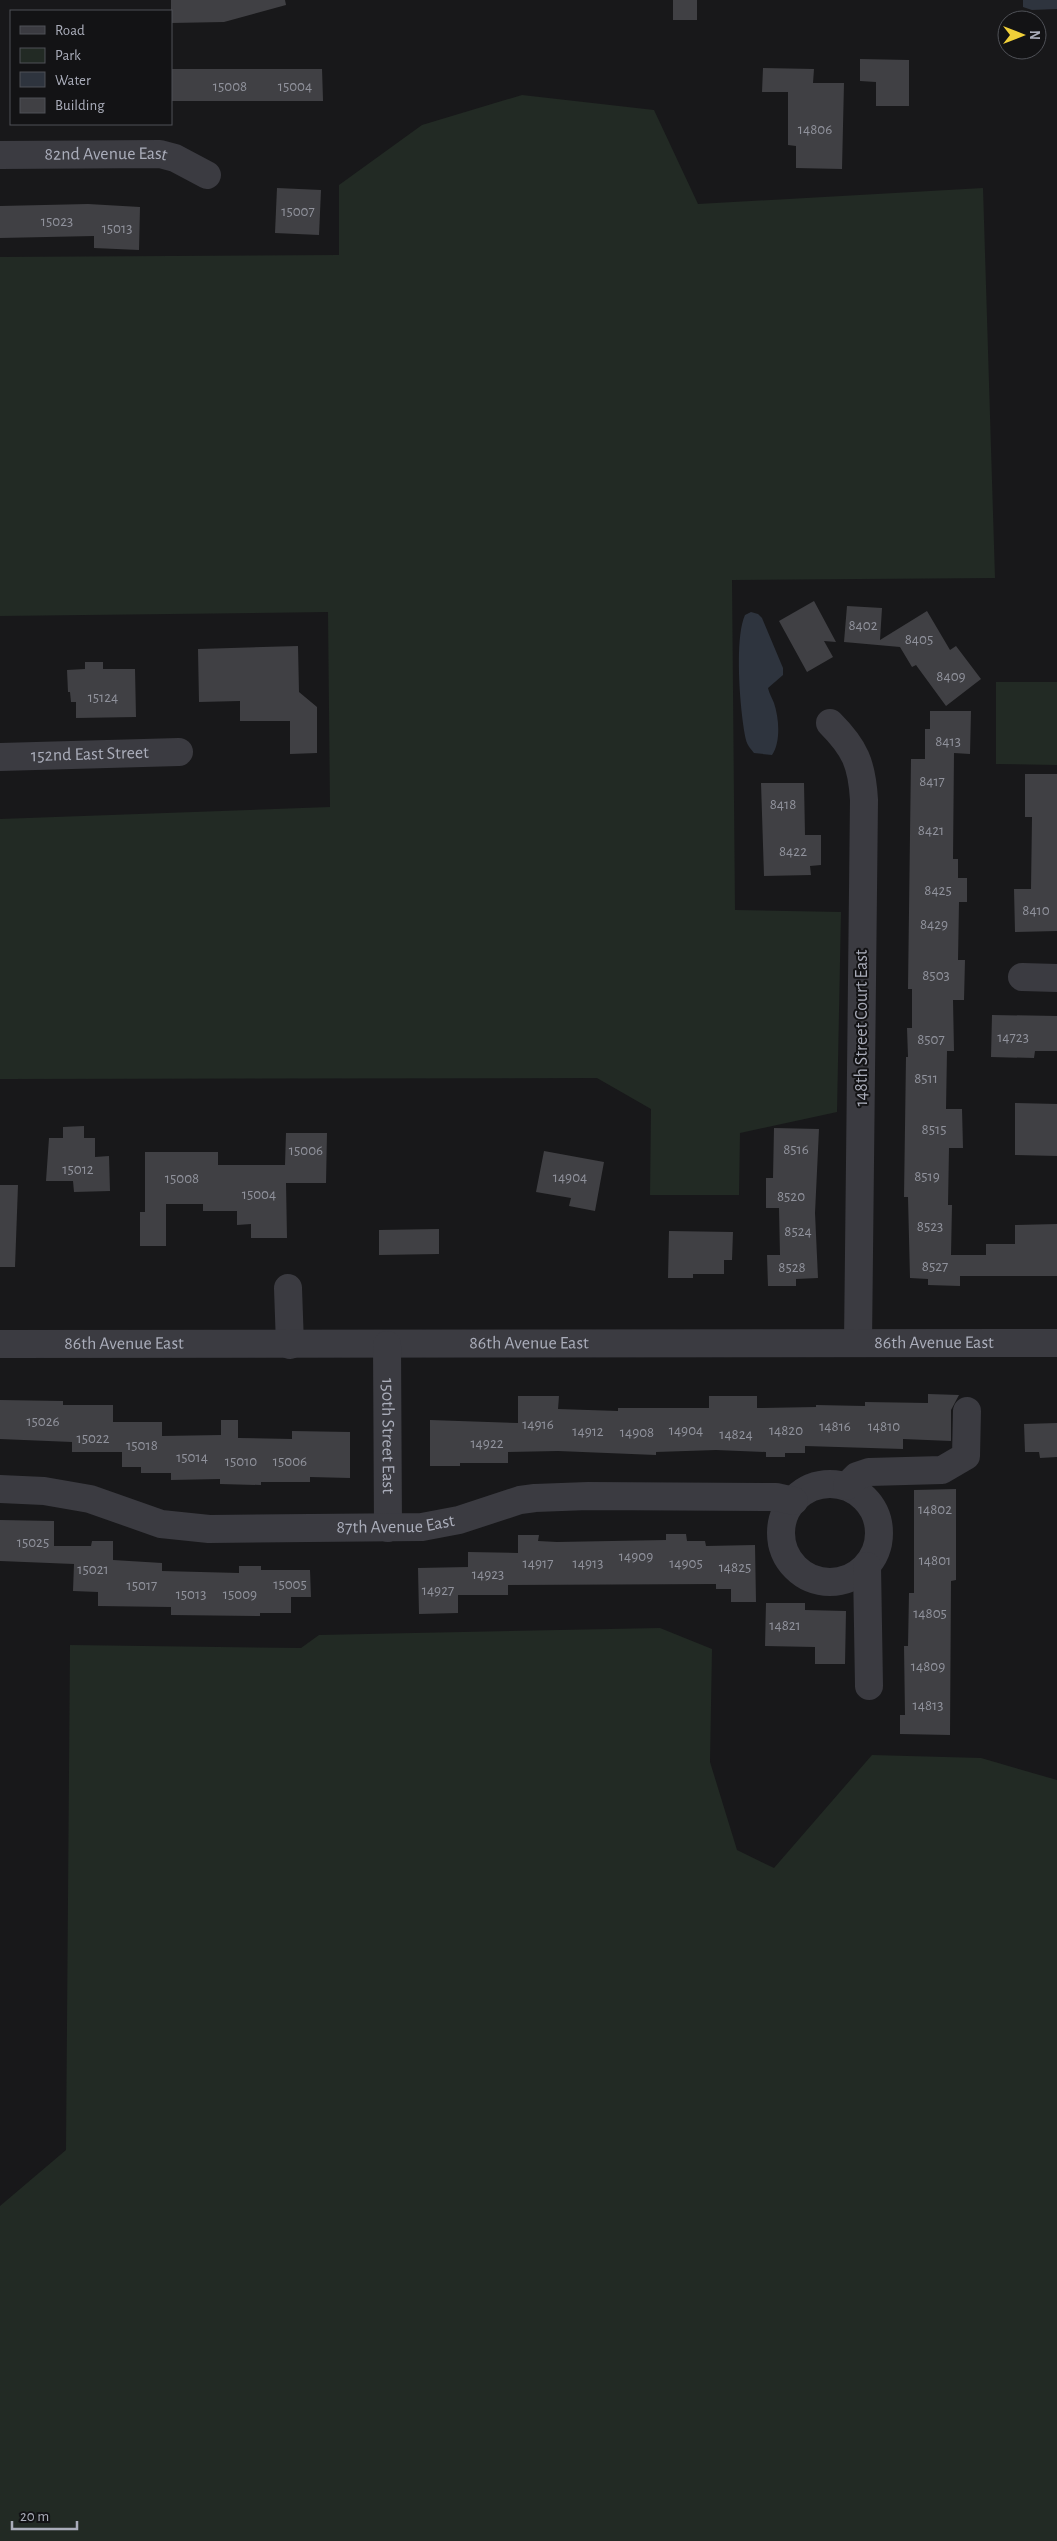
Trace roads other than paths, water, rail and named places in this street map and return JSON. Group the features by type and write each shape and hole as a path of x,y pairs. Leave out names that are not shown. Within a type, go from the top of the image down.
{"street":[{"name":"82nd Avenue East","path":"0,155 160,154 183,162 207,175"},
{"name":"148th Street Court East","path":"830,723 846,739 856,755 862,778 864,800 858,1343"},
{"name":"152nd East Street","path":"0,757 179,752"},
{"path":"1022,977 1057,978"},
{"path":"288,1288 290,1345"},
{"name":"86th Avenue East","path":"0,1344 1057,1343"},
{"name":"150th Street East","path":"387,1345 388,1528"},
{"path":"847,1486 857,1476 869,1472 942,1470 966,1456 966,1411"},
{"path":"831,1483 847,1486 861,1494 872,1506 878,1520 880,1537 876,1552 867,1566 854,1576 838,1582 822,1581 794,1566 785,1552 781,1536 783,1520 800,1494 815,1486 831,1483"},
{"name":"87th Avenue East","path":"0,1489 44,1491 90,1499 131,1515 183,1528 422,1527 459,1520 520,1500 535,1498 588,1496 776,1497 794,1501"},
{"path":"867,1566 869,1686"}],"water":[{"path":"1023,0 1057,0 1057,9 1032,10 1023,7"},
{"path":"751,612 758,614 762,618 783,668 783,675 768,688 774,703 778,723 777,744 772,755 754,753 747,742 744,728 739,676 740,641 745,615"}]}
